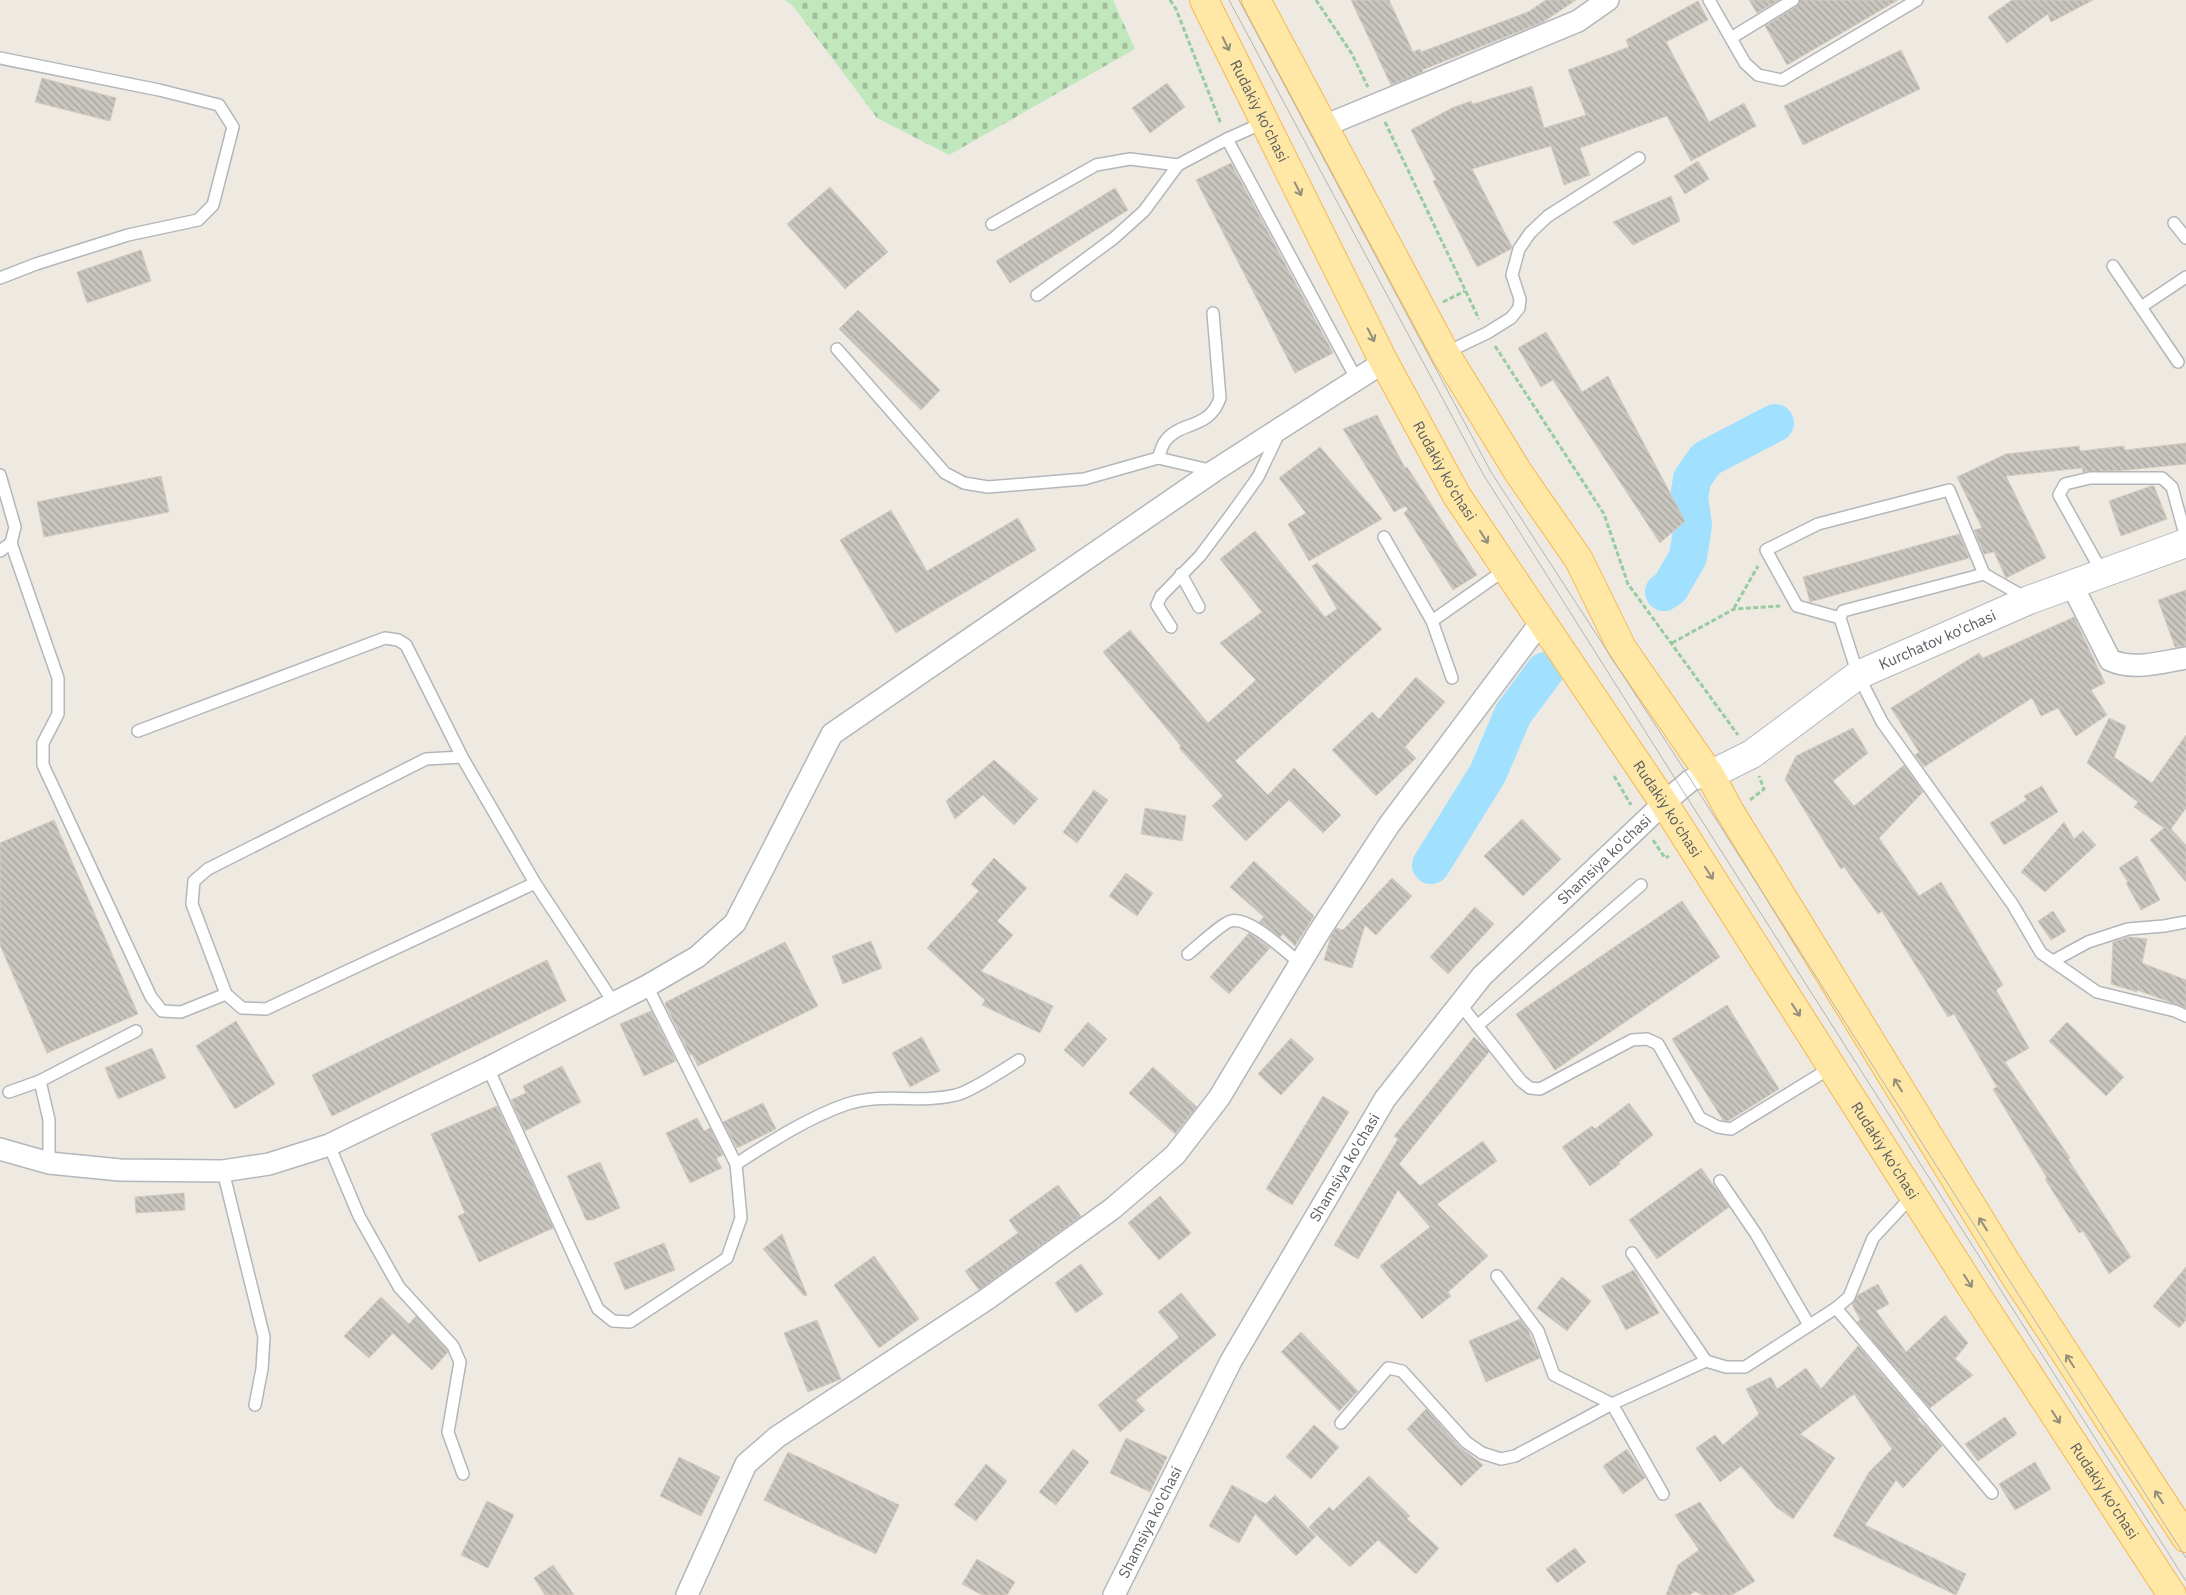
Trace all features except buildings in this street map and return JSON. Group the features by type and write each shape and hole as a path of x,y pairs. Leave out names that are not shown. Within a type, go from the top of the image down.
{"main road":[{"name":"Rudakiy ko'chasi","path":"1204,0 1384,362 1457,496 1664,803 2165,1590"},
{"path":"1256,0 1445,353 1518,472 1579,560 1622,648 1710,775 1729,810 2011,1270 2186,1538"},
{"name":"Kurchatov ko'chasi","path":"1710,775 1752,754 1858,675 2029,600 2186,544"}],"street":[{"path":"1324,126 1578,21 1608,0"},
{"path":"0,1149 49,1163 120,1170 223,1171 270,1164 329,1145 488,1068 647,986 696,957 735,923 832,734 1214,471 1384,362"},
{"path":"2072,585 2110,660 2133,666 2186,658"},
{"path":"687,1595 746,1464 777,1437 987,1298 1112,1210 1175,1155 1219,1098 1300,963 1389,825 1541,622"},
{"name":"Shamsiya ko'chasi","path":"1114,1595 1231,1361 1385,1099 1482,976 1664,803 1691,780 1710,775"}],"lane":[{"path":"1709,0 1745,63 1758,75 1782,80 1917,0"},
{"path":"1731,38 1793,0"},
{"path":"0,58 159,90 219,105 233,126 213,205 198,220 128,235 36,264 0,278"},
{"path":"1037,295 1114,238 1144,211 1178,165 1227,139 1265,122"},
{"path":"1227,139 1357,380"},
{"path":"1445,353 1487,333 1511,318 1519,308 1520,299 1512,275 1519,249 1530,233 1548,216 1639,158"},
{"path":"992,224 1096,165 1130,159 1178,165"},
{"path":"2174,223 2186,238"},
{"path":"2113,266 2178,362"},
{"path":"2141,307 2186,276"},
{"path":"1158,458 1164,442 1177,432 1209,417 1216,409 1220,398 1213,313"},
{"path":"837,349 945,472 964,483 988,487 1084,479 1158,458 1214,471"},
{"path":"1171,627 1158,604 1161,596 1200,556 1258,477 1282,427"},
{"path":"0,475 15,527 11,543 58,678 58,714 43,743 43,765 151,997 162,1010 181,1012 226,994"},
{"path":"2103,574 2059,495 2065,484 2090,478 2162,478 2172,487 2186,538"},
{"path":"1840,618 1797,606 1766,550 1818,524 1950,490 1984,574 2029,600"},
{"path":"1384,537 1432,621 1452,678"},
{"path":"0,551 11,543"},
{"path":"1432,621 1506,569"},
{"path":"1181,574 1199,607"},
{"path":"1984,574 1843,611 1840,618 1858,675 1882,722 2013,905 2041,953 2097,992 2175,1011 2186,1016"},
{"path":"138,731 385,638 398,640 406,645 462,757 534,883 614,1002"},
{"path":"462,757 426,758 208,869 194,881 192,904 226,994 242,1008 266,1008 534,883"},
{"path":"1477,1026 1641,886"},
{"path":"1188,954 1230,921 1239,920 1249,923 1300,963"},
{"path":"2053,961 2088,942 2128,929 2186,922"},
{"path":"488,1068 598,1309 613,1321 630,1322 727,1258 741,1218 736,1164 647,986"},
{"path":"1460,1004 1521,1081 1530,1088 1540,1090 1632,1040 1647,1038 1658,1044 1700,1118 1718,1127 1731,1130 1832,1067"},
{"path":"9,1092 40,1082 136,1031"},
{"path":"736,1164 797,1125 847,1104 882,1097 920,1100 958,1095 1019,1060"},
{"path":"40,1082 49,1120 49,1163"},
{"path":"329,1145 359,1216 398,1287 453,1346 460,1362 448,1432 463,1474"},
{"path":"223,1171 264,1337 262,1369 254,1405"},
{"path":"1720,1181 1756,1234 1810,1325"},
{"path":"1632,1253 1706,1361 1726,1367 1745,1368 1836,1308 1849,1297 1873,1238 1913,1195"},
{"path":"1497,1276 1538,1331 1554,1375 1612,1404 1663,1494"},
{"path":"1836,1308 1992,1493"},
{"path":"1341,1423 1388,1368 1402,1371 1466,1442 1482,1454 1501,1459 1515,1456 1612,1404 1706,1361"}],"path":[{"path":"1170,0 1176,9 1227,139"},
{"path":"1734,609 1766,550"},
{"path":"1672,643 1734,609 1797,606"}],"green space":[{"path":"785,0 1113,0 1135,49 949,155 877,118 793,6"}],"waterway":[{"path":"1664,592 1670,588 1688,557 1693,525 1689,498 1692,479 1706,459 1775,423"},
{"path":"1431,865 1488,773 1513,714 1545,671"}],"tram line":[{"path":"1229,0 1483,474 2186,1581"},
{"path":"1239,0 1491,472 1691,780 2186,1558"}]}
